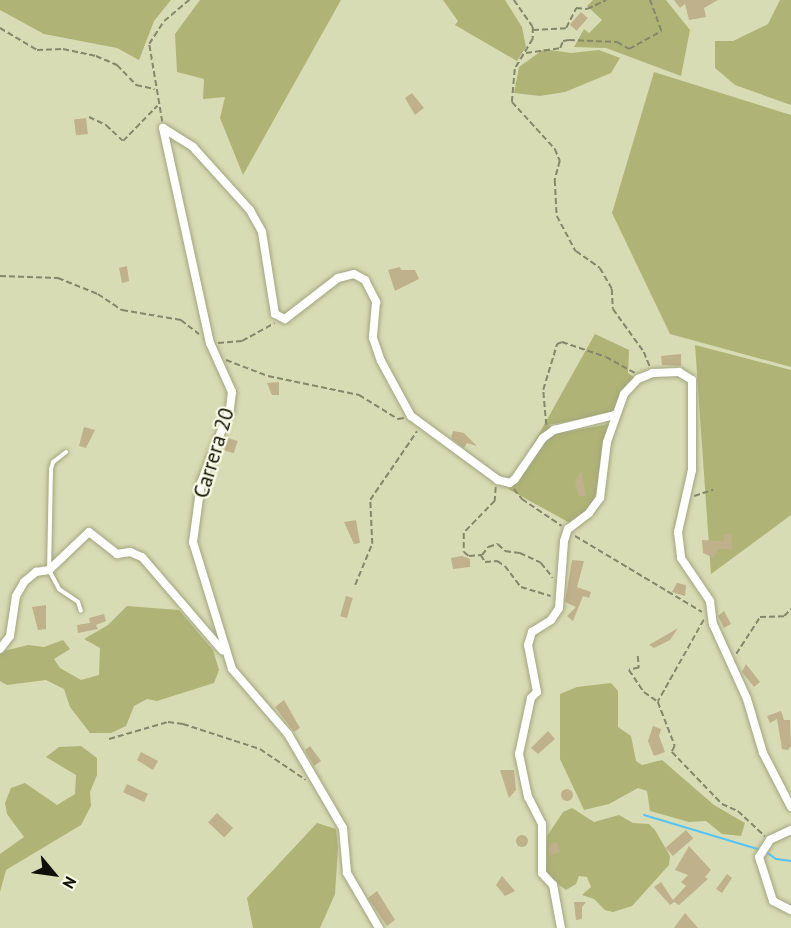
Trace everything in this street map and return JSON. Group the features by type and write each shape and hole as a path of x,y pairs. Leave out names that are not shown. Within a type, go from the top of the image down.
{"street":[{"path":"163,128 193,147 250,210 262,232 271,298 279,318 294,314 338,278 354,274 365,280 376,302 373,338 411,416 498,480 510,483 548,434 615,415"},
{"name":"Carrera 20","path":"163,128 213,355 232,392 230,409 201,483 193,543 225,653 240,681 273,712 288,734 343,828 347,873 379,928"},
{"path":"561,928 553,885 542,873 542,824 528,797 519,754 531,698 537,692 528,645 532,632 551,620 559,594 568,529 589,513 600,498 615,415 624,394 639,378 653,373 679,372 692,380 688,494 678,532 681,558 710,602 709,611 747,699 763,753 791,807"},
{"path":"0,649 10,636 16,596 24,582 36,572 49,570 85,533 93,534 117,554 130,552 142,557 225,653"},
{"path":"791,830 770,840 759,857 761,871 770,883 773,901 791,910"}],"lane":[{"path":"66,452 53,462 51,469 49,570 59,589 78,602 81,611"}],"path":[{"path":"163,128 149,44 164,21 189,0"},
{"path":"514,0 533,30 533,39 515,69 512,102 555,149 560,161 555,180 557,216 576,251 600,268 612,289 613,309 644,352 653,373"},
{"path":"533,30 566,28 576,8 587,9 595,2 606,0"},
{"path":"525,53 560,48 563,41 569,40 617,42 629,49 661,31 650,0"},
{"path":"0,28 37,50 63,49 96,56 117,65 136,85 155,89"},
{"path":"89,117 106,125 123,141 158,105"},
{"path":"0,276 58,278 98,294 122,310 181,320 210,343 242,342 279,318"},
{"path":"548,434 543,390 556,344 562,342 606,357 633,370 639,378"},
{"path":"213,355 268,376 359,395 398,419 411,416"},
{"path":"355,585 372,544 370,500 422,424"},
{"path":"481,555 485,562 497,561 505,566 521,587 550,596 559,594 554,579 541,563 519,553 505,551 498,544 488,547 481,555 469,556 462,538 495,501 498,480"},
{"path":"510,483 522,500 683,603 701,612 709,611"},
{"path":"688,494 713,490"},
{"path":"729,660 741,650 760,616 784,616 791,609"},
{"path":"658,702 709,611"},
{"path":"638,656 639,668 629,670 644,692 658,702 675,746 673,757 722,804 738,811 770,840"},
{"path":"109,739 168,722 183,724 260,749 319,788"}],"green space":[{"path":"0,0 171,0 154,21 139,60 117,48 44,34 0,10"},
{"path":"200,0 341,0 243,175 220,118 225,97 203,99 204,79 177,72 175,34"},
{"path":"443,0 505,0 522,27 526,47 517,61 455,25 458,21"},
{"path":"593,0 666,0 690,30 681,76 606,48 574,47 584,29 589,33 602,20 587,6"},
{"path":"780,0 791,0 791,105 735,85 715,68 715,41 733,41 768,24"},
{"path":"544,49 571,53 599,50 620,58 611,73 565,92 540,96 514,93 519,67"},
{"path":"654,72 791,115 791,367 670,334 612,213"},
{"path":"595,334 629,350 628,373 635,378 613,413 548,425 566,432 609,424 597,497 585,514 570,523 508,489"},
{"path":"695,345 791,370 791,515 711,574"},
{"path":"127,606 179,610 213,650 219,670 214,683 157,701 147,699 134,706 126,726 111,733 90,733 70,707 64,689 46,680 7,685 0,681 0,652 28,645 44,647 63,640 70,649 54,659 60,668 81,680 99,675 100,648 84,639 108,625"},
{"path":"611,683 618,691 618,727 631,736 636,761 642,765 662,760 714,805 745,823 741,836 722,834 706,821 689,822 650,811 647,791 638,788 609,804 584,810 560,759 560,694 577,687"},
{"path":"81,746 97,758 97,775 90,792 91,806 81,825 6,870 0,892 0,854 24,837 7,814 5,803 11,788 25,783 57,805 75,794 76,775 46,757 59,747"},
{"path":"572,808 594,822 619,815 633,823 649,824 655,830 670,856 669,865 632,906 613,912 605,910 594,899 582,895 591,887 587,877 579,876 576,884 566,890 546,875 547,836 563,812"},
{"path":"317,823 336,829 338,848 335,894 320,928 253,928 247,898"}],"building":[{"path":"674,0 718,0 704,8 706,17 689,20 685,4 680,8"},
{"path":"581,12 588,18 577,31 570,25"},
{"path":"412,93 424,108 415,115 405,98"},
{"path":"86,118 88,134 76,135 74,119"},
{"path":"127,266 129,281 122,283 119,268"},
{"path":"400,267 401,270 415,270 419,279 395,291 388,270"},
{"path":"681,354 681,366 662,365 661,356"},
{"path":"279,382 279,395 272,395 267,383"},
{"path":"84,427 95,430 86,448 79,446"},
{"path":"453,431 464,433 477,446 467,443 464,448 451,438"},
{"path":"228,438 238,441 234,453 224,450"},
{"path":"581,471 586,496 578,496 575,481"},
{"path":"356,520 360,543 354,544 344,522"},
{"path":"731,534 732,549 718,549 714,558 703,553 702,540 724,541 723,535"},
{"path":"462,556 470,559 470,567 453,569 451,558"},
{"path":"572,560 584,561 577,587 591,592 589,598 583,596 573,621 567,616 576,607 565,602"},
{"path":"677,583 686,585 685,596 672,592"},
{"path":"346,596 353,598 347,618 340,616"},
{"path":"46,605 46,629 38,630 32,607"},
{"path":"724,611 731,624 724,628 718,616"},
{"path":"104,614 106,621 96,625 98,629 78,633 77,625 90,623 89,618"},
{"path":"678,628 670,640 654,648 649,645"},
{"path":"746,664 760,682 754,687 742,672"},
{"path":"284,700 300,728 294,732 275,707"},
{"path":"781,711 784,720 790,720 791,746 788,750 782,749 777,719 770,723 767,716"},
{"path":"653,726 661,729 659,736 665,752 654,756 648,741"},
{"path":"548,731 555,739 538,754 531,748"},
{"path":"310,746 321,761 314,766 305,750"},
{"path":"141,752 158,761 153,770 137,760"},
{"path":"500,770 514,770 516,790 509,798"},
{"path":"127,784 148,794 144,802 123,792"},
{"path":"569,789 573,795 569,801 565,801 561,793"},
{"path":"217,813 233,828 224,838 208,823"},
{"path":"686,830 693,838 673,856 666,848"},
{"path":"524,835 527,836 527,846 520,847 517,846 516,839 517,836"},
{"path":"557,842 560,852 549,856 548,845"},
{"path":"689,846 711,870 705,877 708,879 679,905 674,902 670,905 654,887 661,882 673,900 686,886 681,882 688,875 675,870"},
{"path":"727,874 732,878 722,893 716,889"},
{"path":"502,876 515,891 505,896 496,885"},
{"path":"377,891 395,920 387,926 368,898"},
{"path":"574,902 586,902 582,907 582,919 576,920"},
{"path":"685,913 698,928 674,928"}],"waterway":[{"path":"644,815 761,850"},
{"path":"766,852 776,859 791,861"}]}
